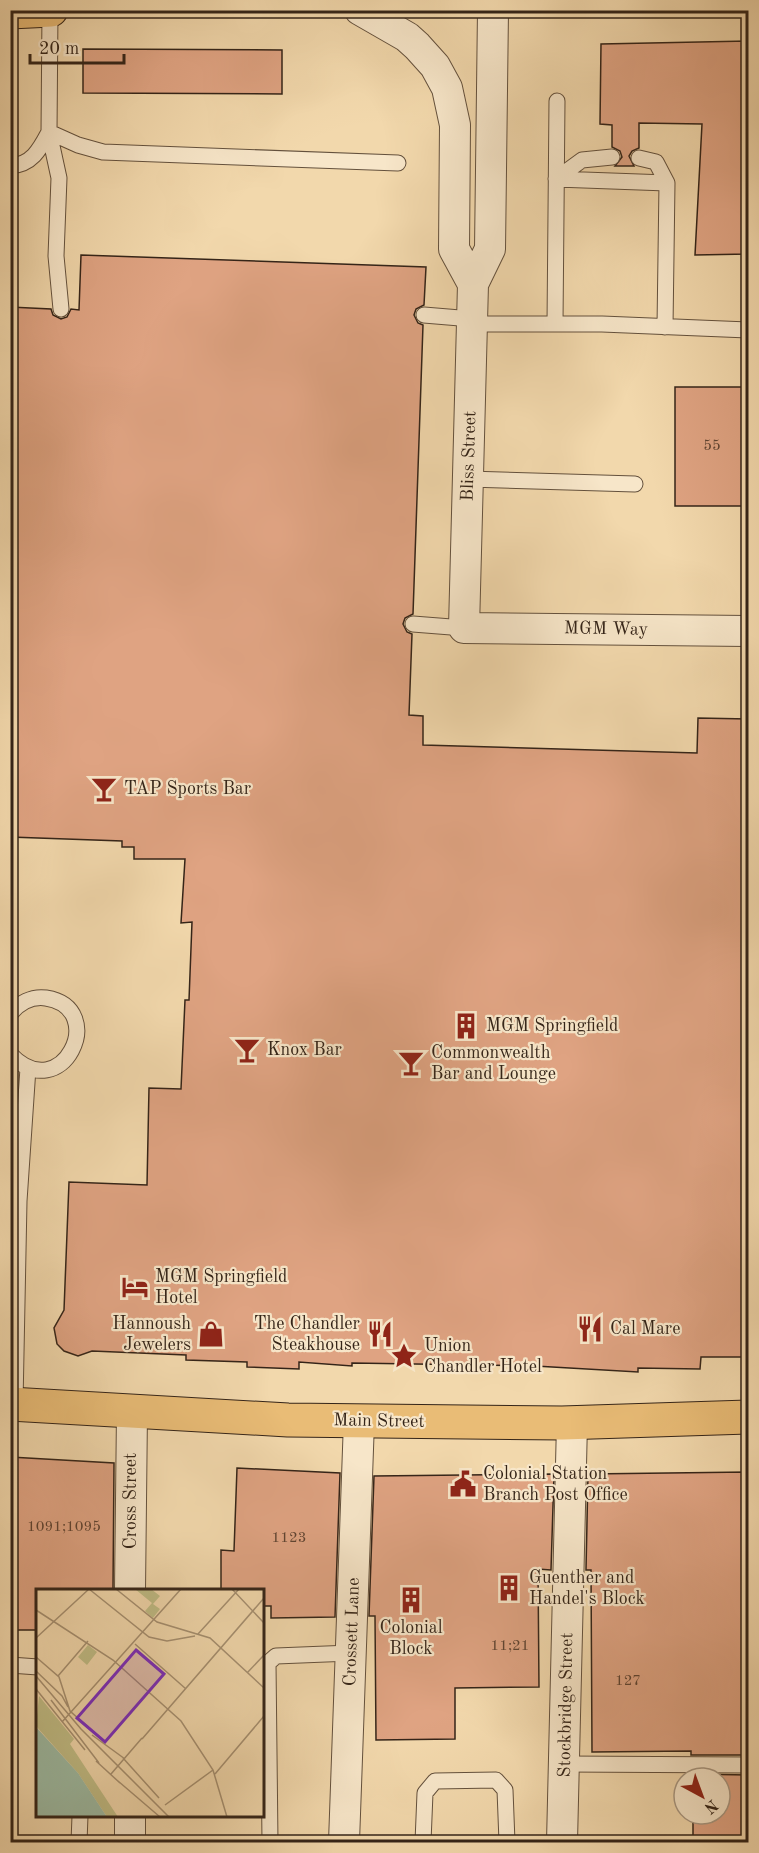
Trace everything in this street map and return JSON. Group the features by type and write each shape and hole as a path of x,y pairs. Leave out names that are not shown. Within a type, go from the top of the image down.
{"main road":[{"path":"10,12 50,10"},
{"name":"Main Street","path":"13,1404 236,1419 572,1423 748,1417"}],"street":[{"path":"360,10 407,37 435,66 447,88 455,125 454,249 473,284"},
{"name":"Bliss Street","path":"464,627 473,284 490,249 493,10"},
{"name":"MGM Way","path":"464,627 748,631"},
{"name":"Cross Street","path":"130,1589 132,1412"},
{"name":"Crossett Lane","path":"344,1842 359,1421"},
{"name":"Stockbridge Street","path":"562,1842 572,1423"},
{"path":"130,1817 130,1842"}],"lane":[{"path":"50,10 49,132 59,178 56,256 62,309"},
{"path":"555,324 557,101"},
{"path":"49,132 78,145 103,152 398,162"},
{"path":"10,166 32,159 49,132"},
{"path":"556,179 582,160 612,157"},
{"path":"639,158 656,162 667,183 664,327"},
{"path":"556,179 667,183"},
{"path":"424,315 472,322 748,330"},
{"path":"468,480 634,484"},
{"path":"413,624 464,627"},
{"path":"10,1014 25,1002 43,997 55,1000 66,1007 74,1017 77,1029 72,1054 52,1069 28,1068 10,1054"},
{"path":"13,1404 19,1201 28,1068"},
{"path":"270,1842 268,1663 276,1656 351,1653"},
{"path":"10,1665 36,1667"},
{"path":"564,1764 748,1765"},
{"path":"423,1842 424,1793 435,1781 496,1780 505,1790 507,1842"},
{"path":"79,1842 80,1817"}],"building":[{"path":"748,41 748,254 695,255 702,124 639,123 639,148 632,151 629,156 634,166 615,166 622,157 620,151 612,147 612,125 600,124 601,44"},
{"path":"83,49 282,50 282,94 83,93"},
{"name":"MGM Springfield","path":"81,255 426,267 424,305 416,309 414,315 418,323 423,325 413,614 405,618 403,624 407,632 412,634 409,715 423,716 423,745 697,753 698,718 748,719 748,1357 701,1357 700,1369 638,1368 638,1372 535,1366 352,1363 352,1366 299,1362 299,1369 247,1367 247,1362 186,1360 186,1355 92,1351 78,1356 64,1351 57,1344 54,1328 64,1310 69,1182 147,1185 149,1088 181,1089 185,1000 189,1000 192,922 181,923 185,859 134,859 134,847 122,847 122,841 10,837 10,307 51,309 53,315 61,319 67,317 71,309 79,310"},
{"path":"675,387 748,387 748,506 675,506"},
{"path":"10,1457 114,1463 113,1589 36,1589 36,1630 10,1630"},
{"path":"237,1468 340,1473 335,1617 271,1618 271,1606 264,1606 264,1589 221,1589 221,1550 234,1551"},
{"path":"748,1472 748,1755 691,1755 691,1751 592,1752 591,1570 586,1570 588,1474"},
{"name":"Colonial Block","path":"554,1474 551,1570 538,1569 539,1687 455,1688 455,1739 376,1740 375,1616 369,1616 374,1476"},
{"path":"732,1775 748,1775 748,1842 693,1842 693,1826 732,1826"}],"place":[{"name":"TAP Sports Bar","path":"104,789"},
{"name":"MGM Springfield","path":"466,1026"},
{"name":"Knox Bar","path":"247,1050"},
{"name":"Commonwealth Bar and Lounge","path":"411,1063"},
{"name":"MGM Springfield Hotel","path":"135,1287"},
{"name":"Cal Mare","path":"590,1329"},
{"name":"Hannoush Jewelers","path":"211,1334"},
{"name":"The Chandler Steakhouse","path":"380,1334"},
{"name":"Union Chandler Hotel","path":"404,1356"},
{"name":"Colonial Station Branch Post Office","path":"463,1484"},
{"name":"Guenther and Handel's Block","path":"509,1588"},
{"name":"Colonial Block","path":"411,1600"}]}
